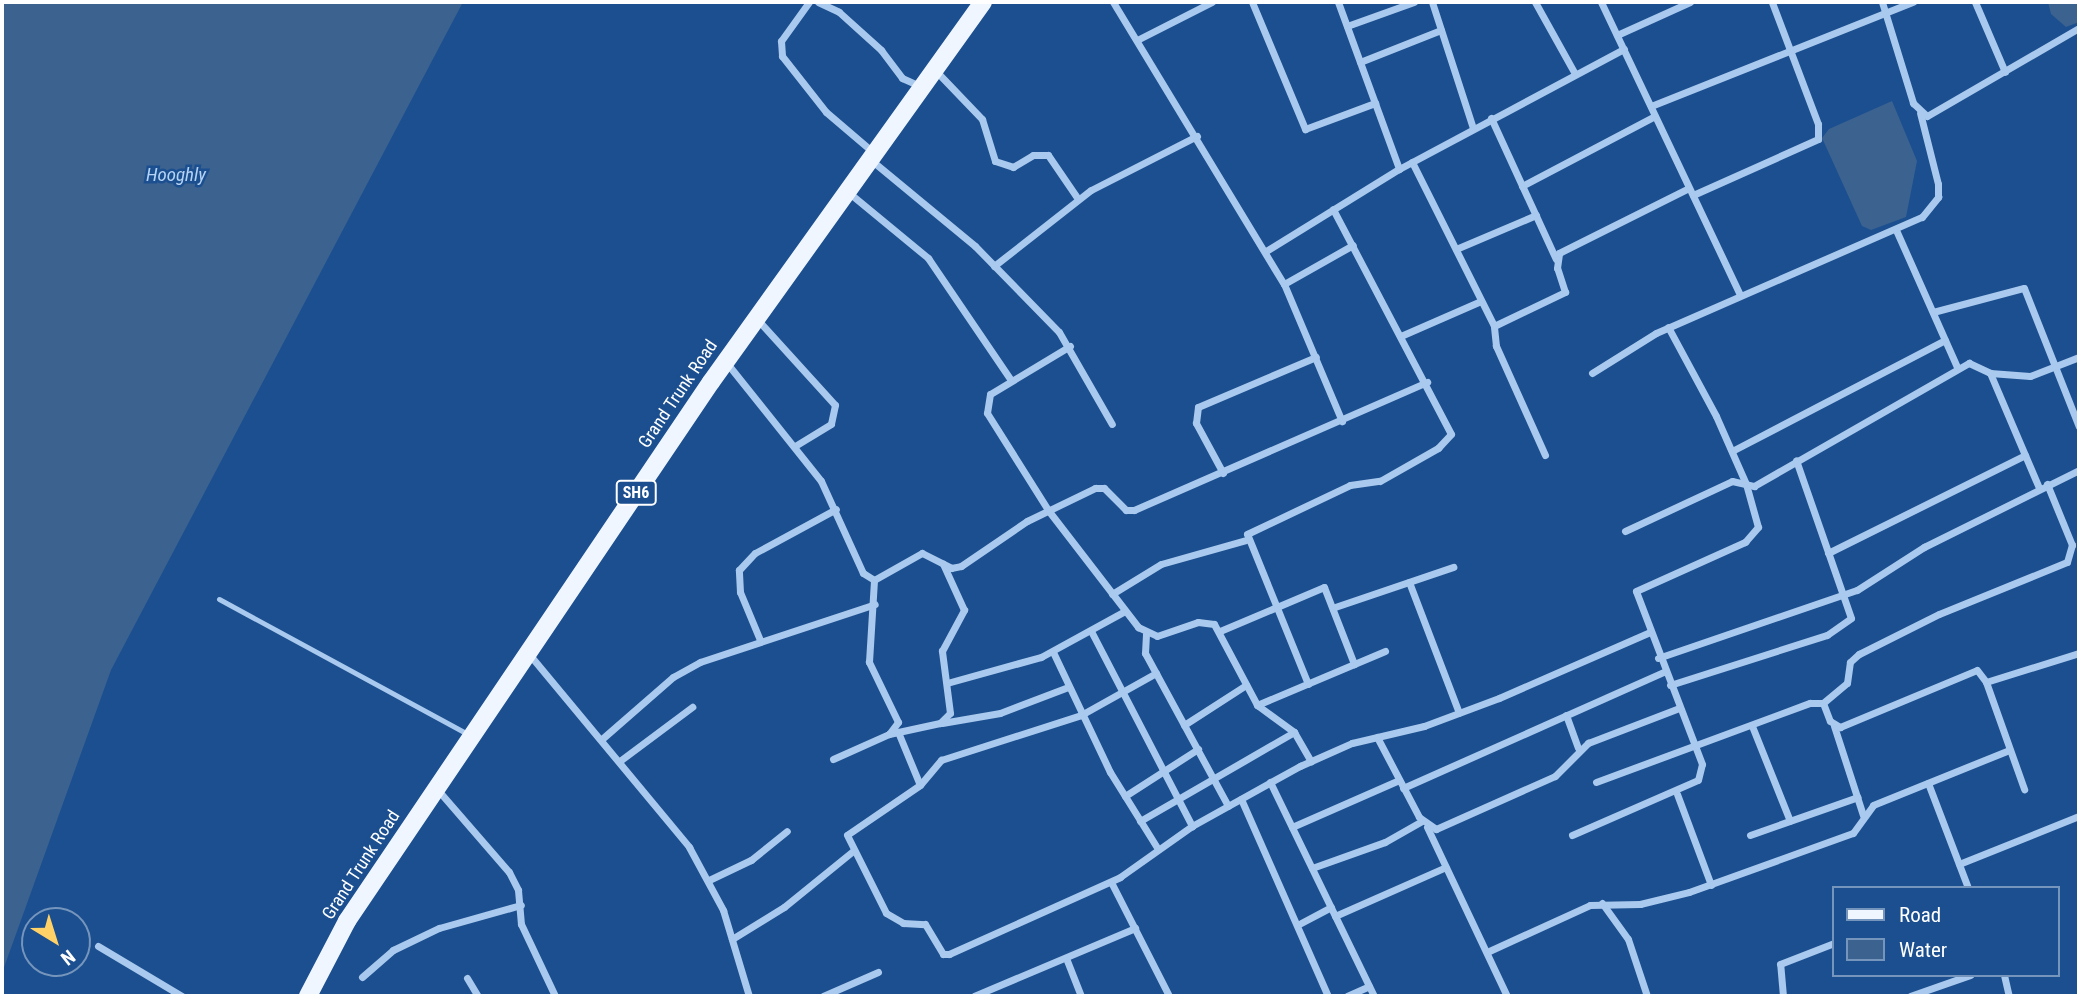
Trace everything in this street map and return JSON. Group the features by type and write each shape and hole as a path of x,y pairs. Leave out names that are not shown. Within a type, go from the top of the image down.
{"main road":[{"name":"Grand Trunk Road","path":"308,996 348,921 725,361 984,2"}],"street":[{"path":"809,2 781,41 782,56 826,112 872,157 995,266 1070,346 1112,424"},
{"path":"818,2 871,40 902,78 922,87"},
{"path":"1114,2 1266,250 1284,284 1342,421"},
{"path":"1137,40 1212,2"},
{"path":"1252,2 1305,129 1375,103"},
{"path":"1338,2 1399,169"},
{"path":"1347,26 1414,2"},
{"path":"1432,2 1473,128"},
{"path":"1535,2 1575,74"},
{"path":"1601,2 1740,295"},
{"path":"1617,35 1690,2"},
{"path":"1556,259 1567,248 1818,139 1818,124 1772,2"},
{"path":"1592,373 1668,327 1896,230 1931,209 1938,197 1920,113 1882,2"},
{"path":"1651,106 1788,48 1913,2"},
{"path":"1975,2 2005,72"},
{"path":"1920,113 1927,116 2079,28"},
{"path":"1360,62 1441,30"},
{"path":"1266,250 1399,169 1624,49"},
{"path":"935,69 982,119 995,161 1013,167 1033,155 1048,155 1078,198"},
{"path":"1522,186 1655,116"},
{"path":"1491,118 1556,259 1565,292 1494,326"},
{"path":"995,266 1078,198 1197,136"},
{"path":"1412,162 1494,326 1496,346 1545,455"},
{"path":"847,192 928,258 1011,380"},
{"path":"1112,594 1161,564 1246,540 1254,529 1350,485 1380,481 1438,448 1451,428 1333,209"},
{"path":"1456,249 1536,215"},
{"path":"1896,230 1957,368"},
{"path":"1284,284 1353,245"},
{"path":"1933,313 2024,288 2079,428"},
{"path":"1403,335 1481,301"},
{"path":"756,318 835,405 831,424 795,446"},
{"path":"1572,835 1677,794 1702,772 1637,601 1642,584 1754,537 1758,520 1732,451 1668,327"},
{"path":"1732,451 1945,340"},
{"path":"1070,346 990,394 987,413 1048,510 1125,611 1146,634"},
{"path":"1223,473 1196,423 1198,407 1316,357"},
{"path":"1625,531 1732,481 1746,484 1763,481 1957,368 1976,364 1990,373 2029,376 2079,357"},
{"path":"725,361 795,446 836,509 860,567 874,580 875,604 869,662 898,722 889,734"},
{"path":"1990,373 2039,488"},
{"path":"874,580 922,553 951,568 975,559 1048,510 1095,488 1104,488 1126,510 1133,510 1427,382"},
{"path":"1828,553 2025,455"},
{"path":"1670,685 1838,631 1851,618 1796,460"},
{"path":"1658,657 1842,596 2039,488 2079,470"},
{"path":"1596,782 1823,703 1847,683 1850,662 1859,654 2067,562 2072,545 2047,484"},
{"path":"760,640 740,592 739,570 755,553 836,509"},
{"path":"1246,540 1308,684"},
{"path":"940,723 950,713 942,651 964,610 943,563"},
{"path":"1335,607 1453,567"},
{"path":"1409,582 1459,713"},
{"path":"1220,631 1324,587 1335,607 1354,664"},
{"path":"603,738 685,669 760,640 875,604"},
{"path":"947,683 1053,652 1125,611"},
{"path":"1146,634 1206,621 1220,631 1257,705 1294,732 1311,761"},
{"path":"1091,631 1161,772 1192,827"},
{"path":"1156,673 1081,715 951,755 920,785 849,830 853,851 886,913 903,922 925,924 943,954 1111,882 1192,827 1311,761 1377,737 1459,713 1648,633"},
{"path":"1146,634 1143,645 1156,673 1228,806"},
{"path":"1257,705 1385,651"},
{"path":"1053,652 1081,715 1125,796 1158,849"},
{"path":"528,653 621,760 709,880 732,939 749,996"},
{"path":"1986,682 2079,653"},
{"path":"1834,726 1977,670 1986,682 2024,789"},
{"path":"1292,827 1566,715 1664,671"},
{"path":"1184,725 1246,685"},
{"path":"833,759 889,734 1000,713 1068,687"},
{"path":"1823,703 1834,726 1864,817"},
{"path":"621,760 692,707"},
{"path":"1312,868 1378,845 1424,824 1452,823 1555,776 1578,748 1679,708"},
{"path":"1566,715 1578,748"},
{"path":"1752,726 1790,821"},
{"path":"898,732 920,785"},
{"path":"1140,821 1294,732"},
{"path":"1377,737 1446,867 1507,996"},
{"path":"1125,796 1198,749"},
{"path":"1487,952 1602,902 1640,904 1712,885 1853,833 1873,805 2009,750"},
{"path":"1270,782 1374,996"},
{"path":"1928,783 1967,886"},
{"path":"437,789 499,857 521,905 521,924 555,996"},
{"path":"1677,794 1712,885"},
{"path":"1750,835 1857,797"},
{"path":"1241,799 1300,923 1328,996"},
{"path":"1959,864 2079,816"},
{"path":"709,880 751,860 787,831"},
{"path":"732,939 784,906 853,851"},
{"path":"1335,916 1446,867"},
{"path":"1111,882 1169,996"},
{"path":"1602,902 1628,939 1647,996"},
{"path":"362,977 393,950 420,936 476,914 521,905"},
{"path":"1300,923 1331,907"},
{"path":"974,996 1135,928"},
{"path":"1783,996 1780,964 1832,944"},
{"path":"98,946 182,996"},
{"path":"1066,958 1082,996"},
{"path":"823,996 878,972"},
{"path":"1910,996 1964,977"},
{"path":"2004,977 2008,996"},
{"path":"467,978 478,996"},
{"path":"1347,996 1369,986"}],"lane":[{"path":"219,599 472,737"}],"water":[{"name":"Hooghly","path":"2,2 463,2 111,670 26,907 21,907 21,920 2,973"},
{"path":"2048,2 2079,2 2079,22 2066,27 2051,14"},
{"path":"1892,101 1917,161 1906,217 1871,230 1862,226 1822,138 1829,129"}]}
